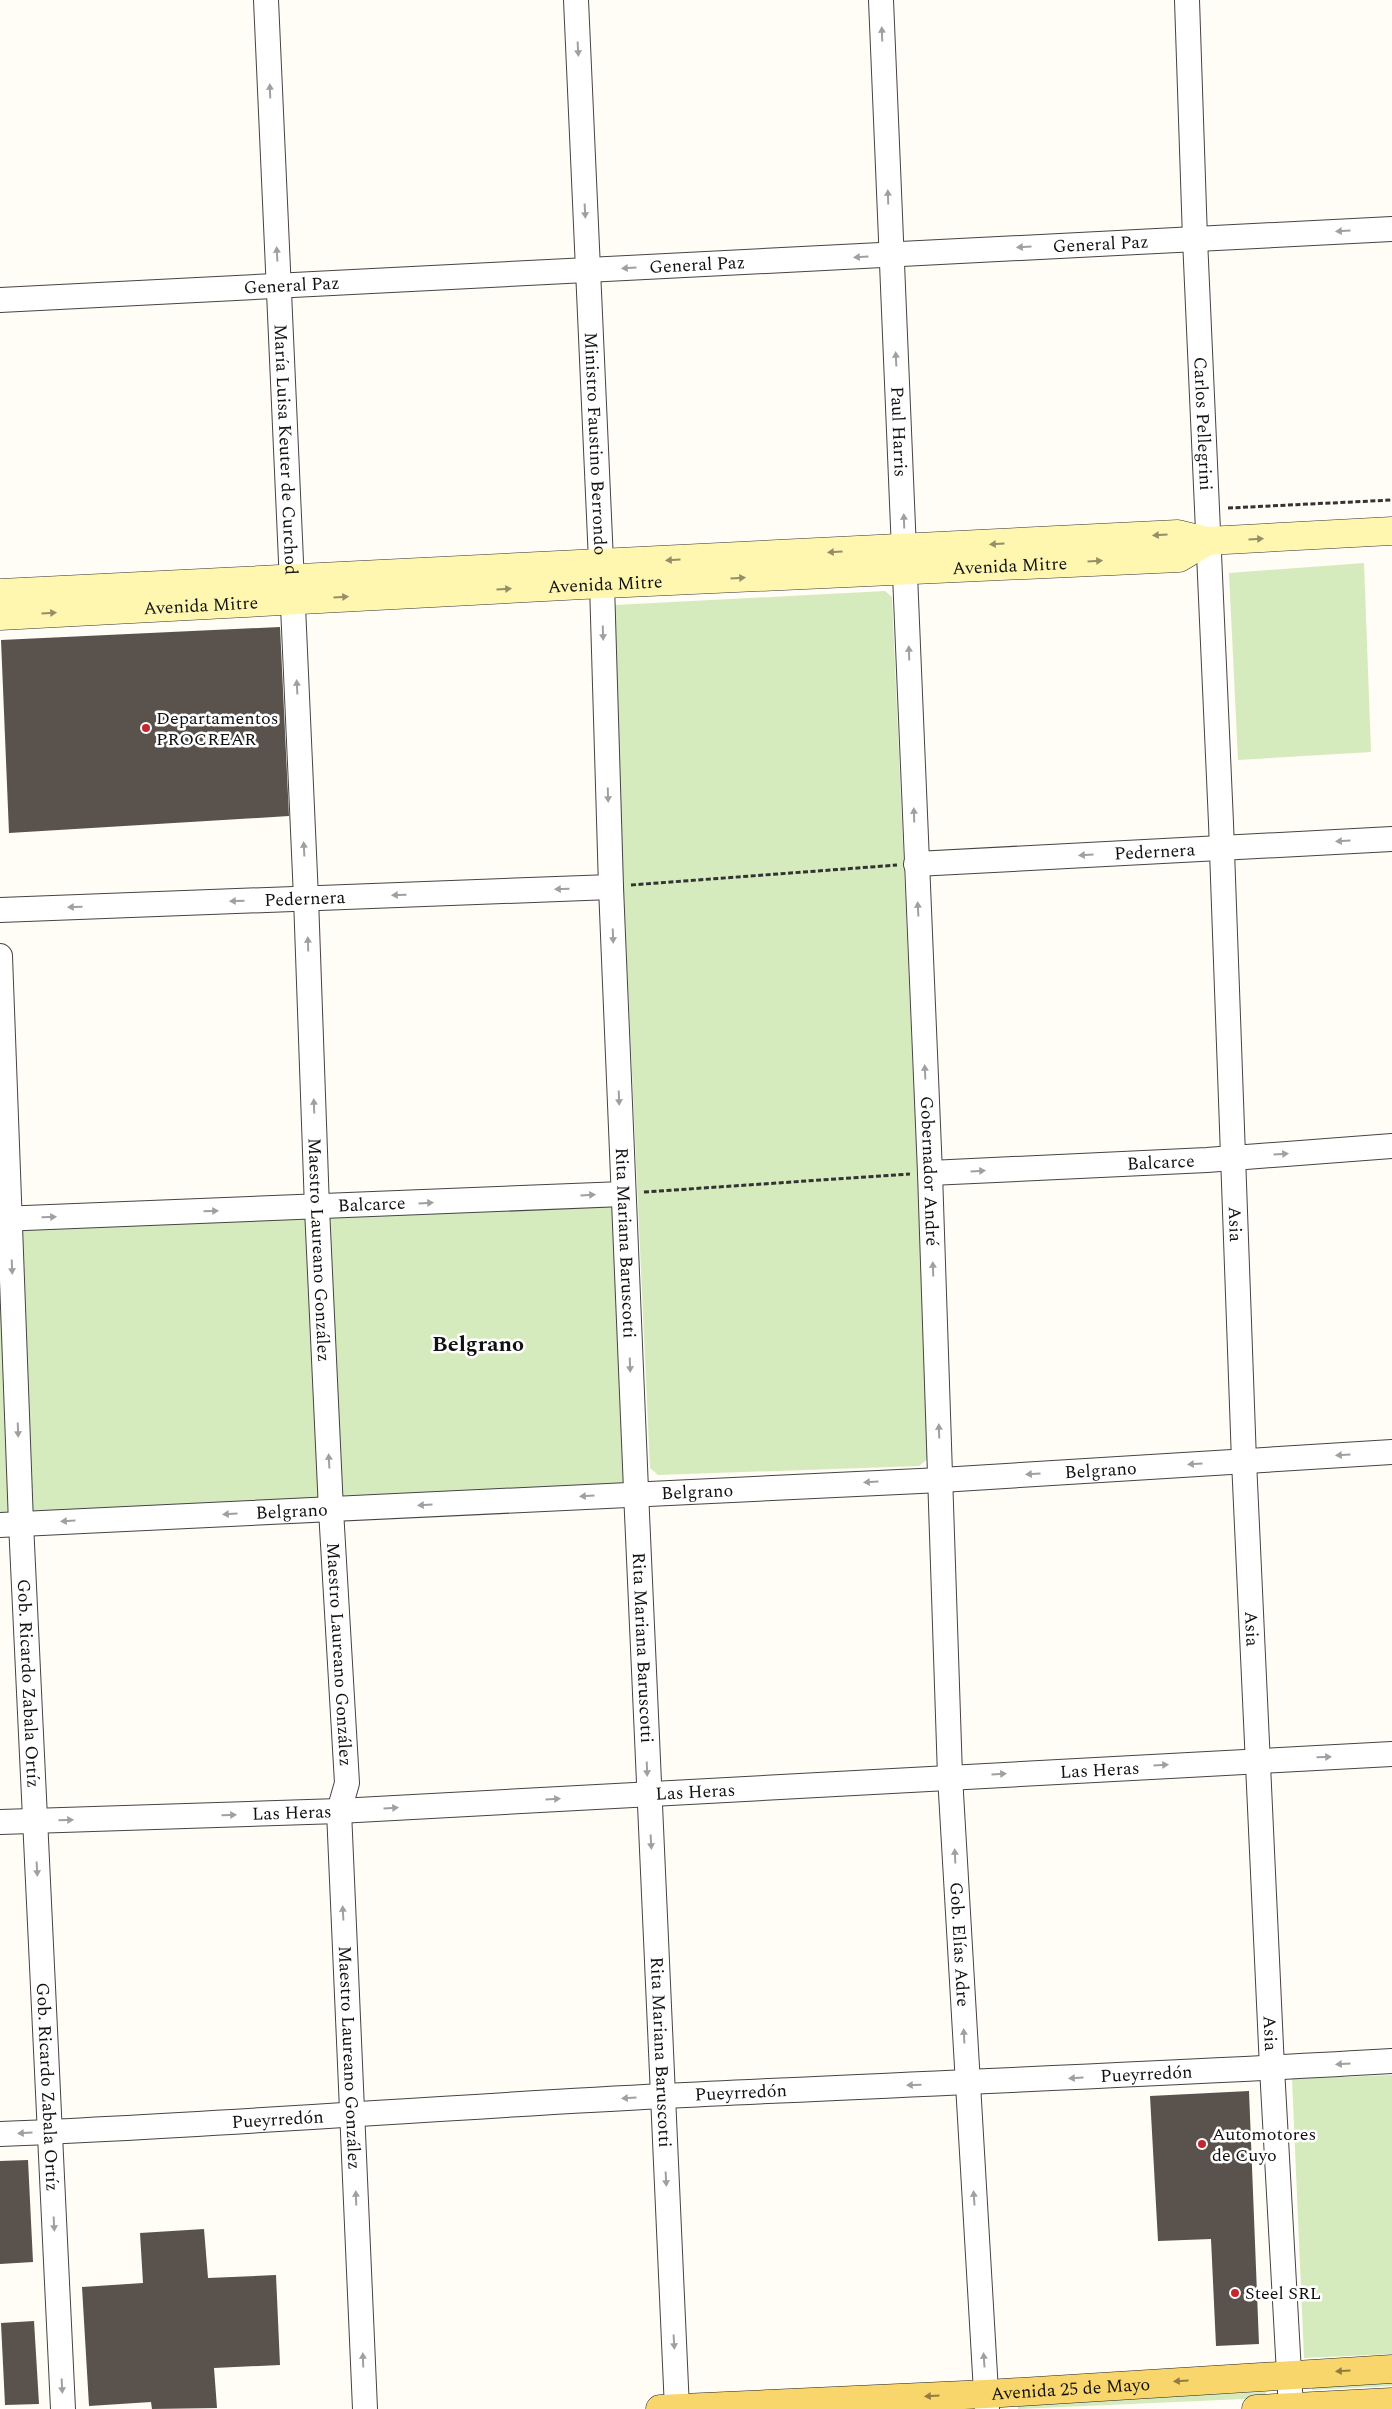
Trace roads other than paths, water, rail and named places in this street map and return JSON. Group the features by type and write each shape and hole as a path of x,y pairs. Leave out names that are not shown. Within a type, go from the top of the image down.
{"main road":[{"name":"Avenida Mitre","path":"0,593 292,589 906,559 1178,534 1207,541 1392,531"},
{"name":"Avenida Mitre","path":"0,616 292,589"},
{"name":"Avenida 25 de Mayo","path":"671,2409 987,2401 1290,2374 1392,2369"},
{"path":"1256,2409 1392,2402"}],"street":[{"name":"María Luisa Keuter de Curchod","path":"266,0 306,898"},
{"name":"Ministro Faustino Berrondo","path":"576,0 601,574 611,887"},
{"name":"Paul Harris","path":"881,0 890,255 906,559 916,864"},
{"name":"Carlos Pellegrini","path":"1187,0 1207,541 1222,848"},
{"name":"General Paz","path":"0,300 1392,229"},
{"name":"Pedernera","path":"916,864 1392,838"},
{"name":"Asia","path":"1222,848 1244,1461 1272,2068 1291,2408"},
{"name":"Gobernador André","path":"916,864 941,1480"},
{"name":"Pedernera","path":"0,910 611,887"},
{"name":"Rita Mariana Baruscotti","path":"611,887 662,2096 671,2409"},
{"name":"Maestro Laureano González","path":"306,898 317,1208 331,1510 348,1783 339,1811 365,2409"},
{"name":"Gob. Ricardo Zabala Ortíz","path":"0,956 11,1524 35,1820 63,2409"},
{"name":"Balcarce","path":"930,1173 1232,1158 1392,1146"},
{"name":"Balcarce","path":"5,1219 317,1208 623,1194"},
{"name":"Belgrano","path":"11,1524 941,1480 1392,1452"},
{"name":"Gob. Elías Adre","path":"941,1480 950,1776 987,2401"},
{"name":"Las Heras","path":"0,1822 339,1811 1259,1759 1392,1754"},
{"name":"Pueyrredón","path":"0,2134 352,2116 662,2096 967,2083 1392,2061"}],"place":[{"name":"Departamentos PROCREAR","path":"146,728"},
{"name":"Automotores de Cuyo","path":"1202,2144"},
{"name":"Steel SRL","path":"1235,2293"}],"district":[{"name":"Belgrano","path":"478,1343"}]}
